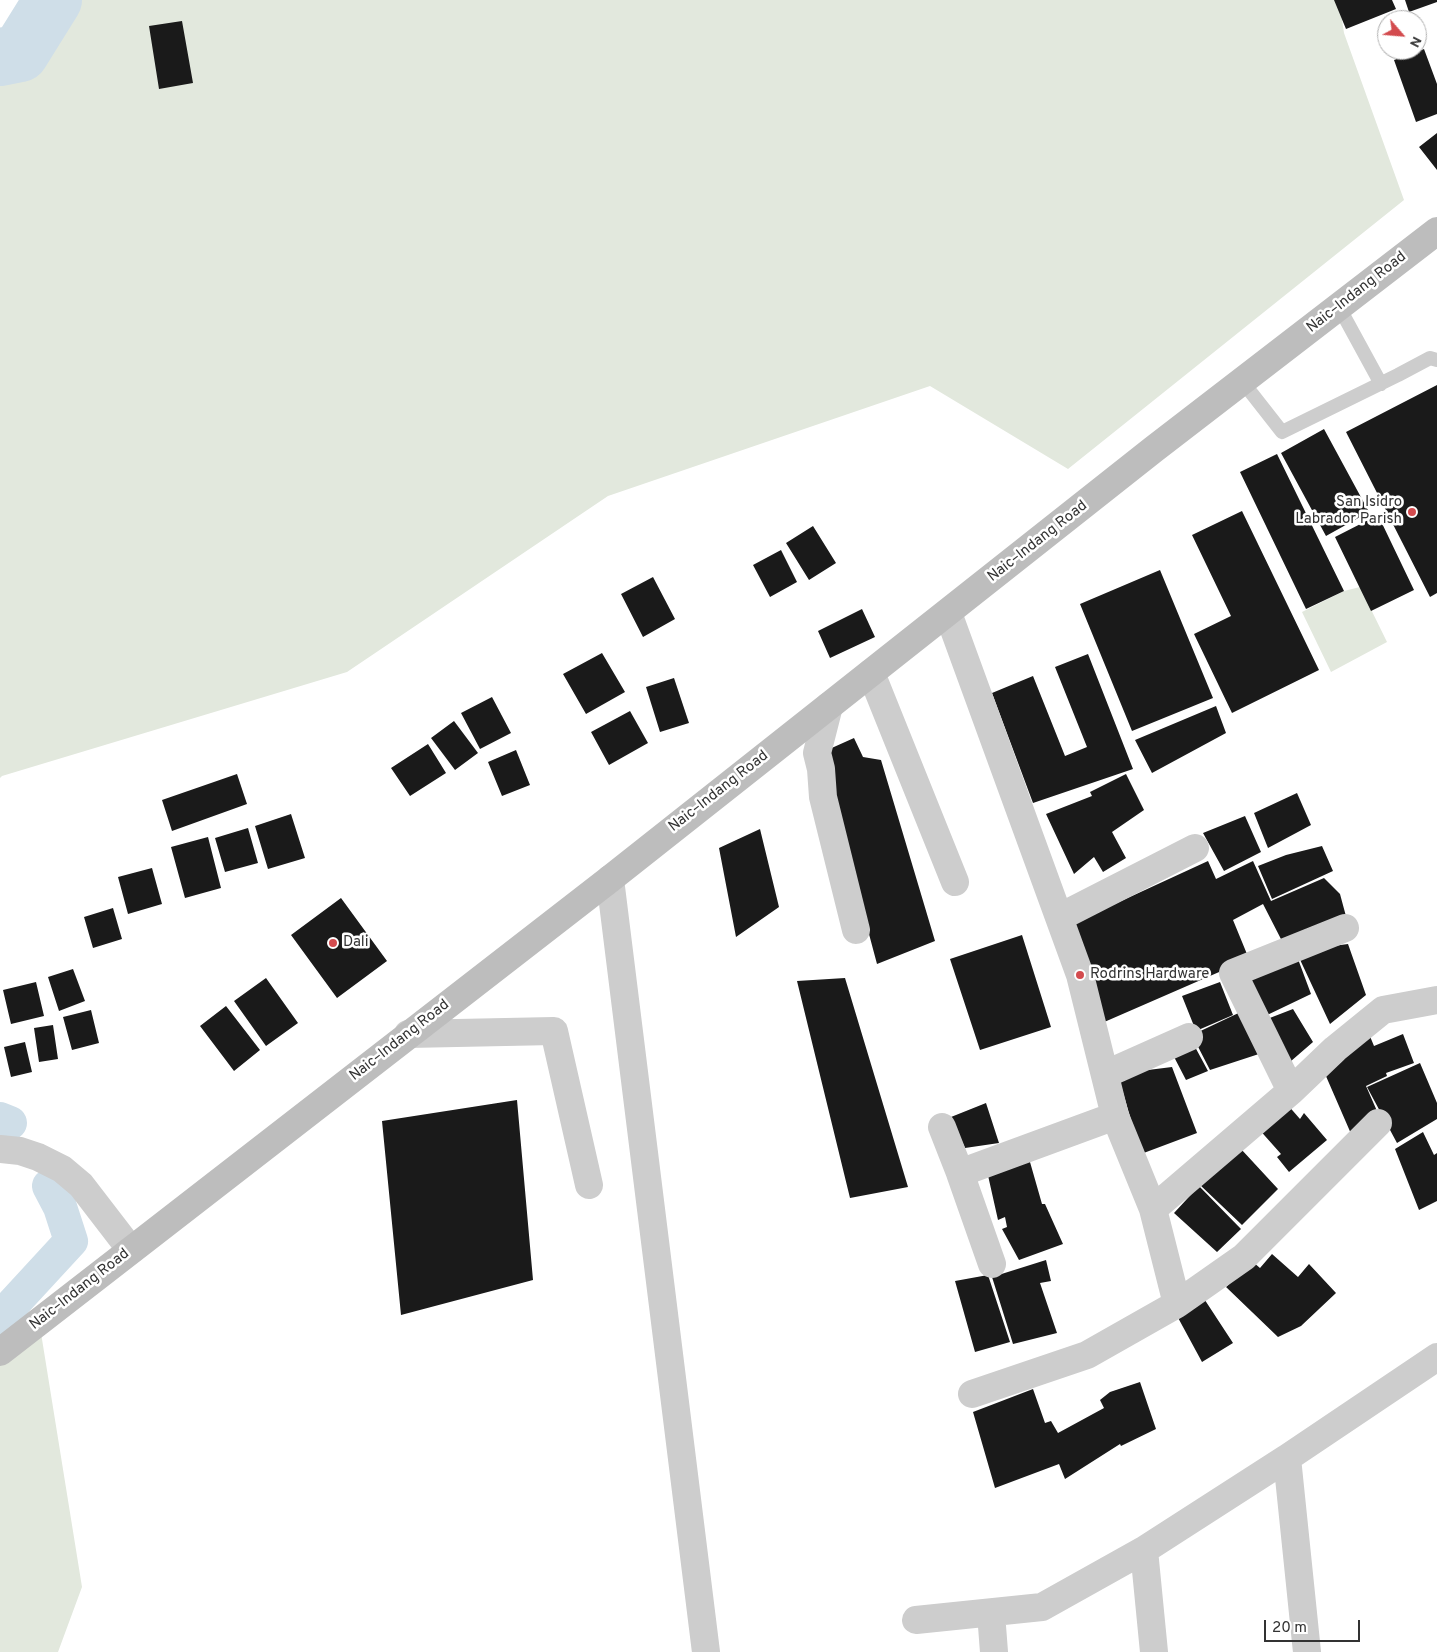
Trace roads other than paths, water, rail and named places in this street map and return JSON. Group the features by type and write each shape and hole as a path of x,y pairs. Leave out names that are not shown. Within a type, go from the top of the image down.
{"main road":[{"name":"Naic–Indang Road","path":"0,1352 610,878 1242,381 1437,231"}],"street":[{"path":"948,613 1080,975 1115,1116 1153,1209 1177,1304"},
{"path":"871,673 955,882"},
{"path":"829,706 817,753 821,768 823,797 856,930"},
{"path":"1060,917 1195,848"},
{"path":"610,878 706,1652"},
{"path":"1290,1091 1233,973 1345,928"},
{"path":"1153,1209 1290,1091 1335,1049 1383,1010 1437,1000"},
{"path":"408,1034 554,1031 589,1185"},
{"path":"1106,1074 1189,1037"},
{"path":"960,1173 1115,1116"},
{"path":"972,1394 1087,1355 1177,1304 1244,1257 1378,1123"},
{"path":"942,1127 992,1264"},
{"path":"0,1149 20,1151 38,1156 62,1169 81,1185 131,1250"},
{"path":"916,1620 1042,1607 1144,1550 1287,1458 1437,1357"},
{"path":"1287,1458 1307,1652"},
{"path":"1144,1550 1154,1652"},
{"path":"990,1613 994,1652"}],"lane":[{"path":"1338,307 1381,384"},
{"path":"1242,381 1282,432 1430,358 1437,360"}],"waterway":[{"path":"0,57 20,53 53,0"},
{"path":"0,1119 10,1123"},
{"path":"0,1318 71,1241 60,1207 49,1186"}],"place":[{"name":"San Isidro Labrador Parish","path":"1412,512"},
{"name":"Dali","path":"333,943"},
{"name":"Rodrins Hardware","path":"1080,975"}]}
